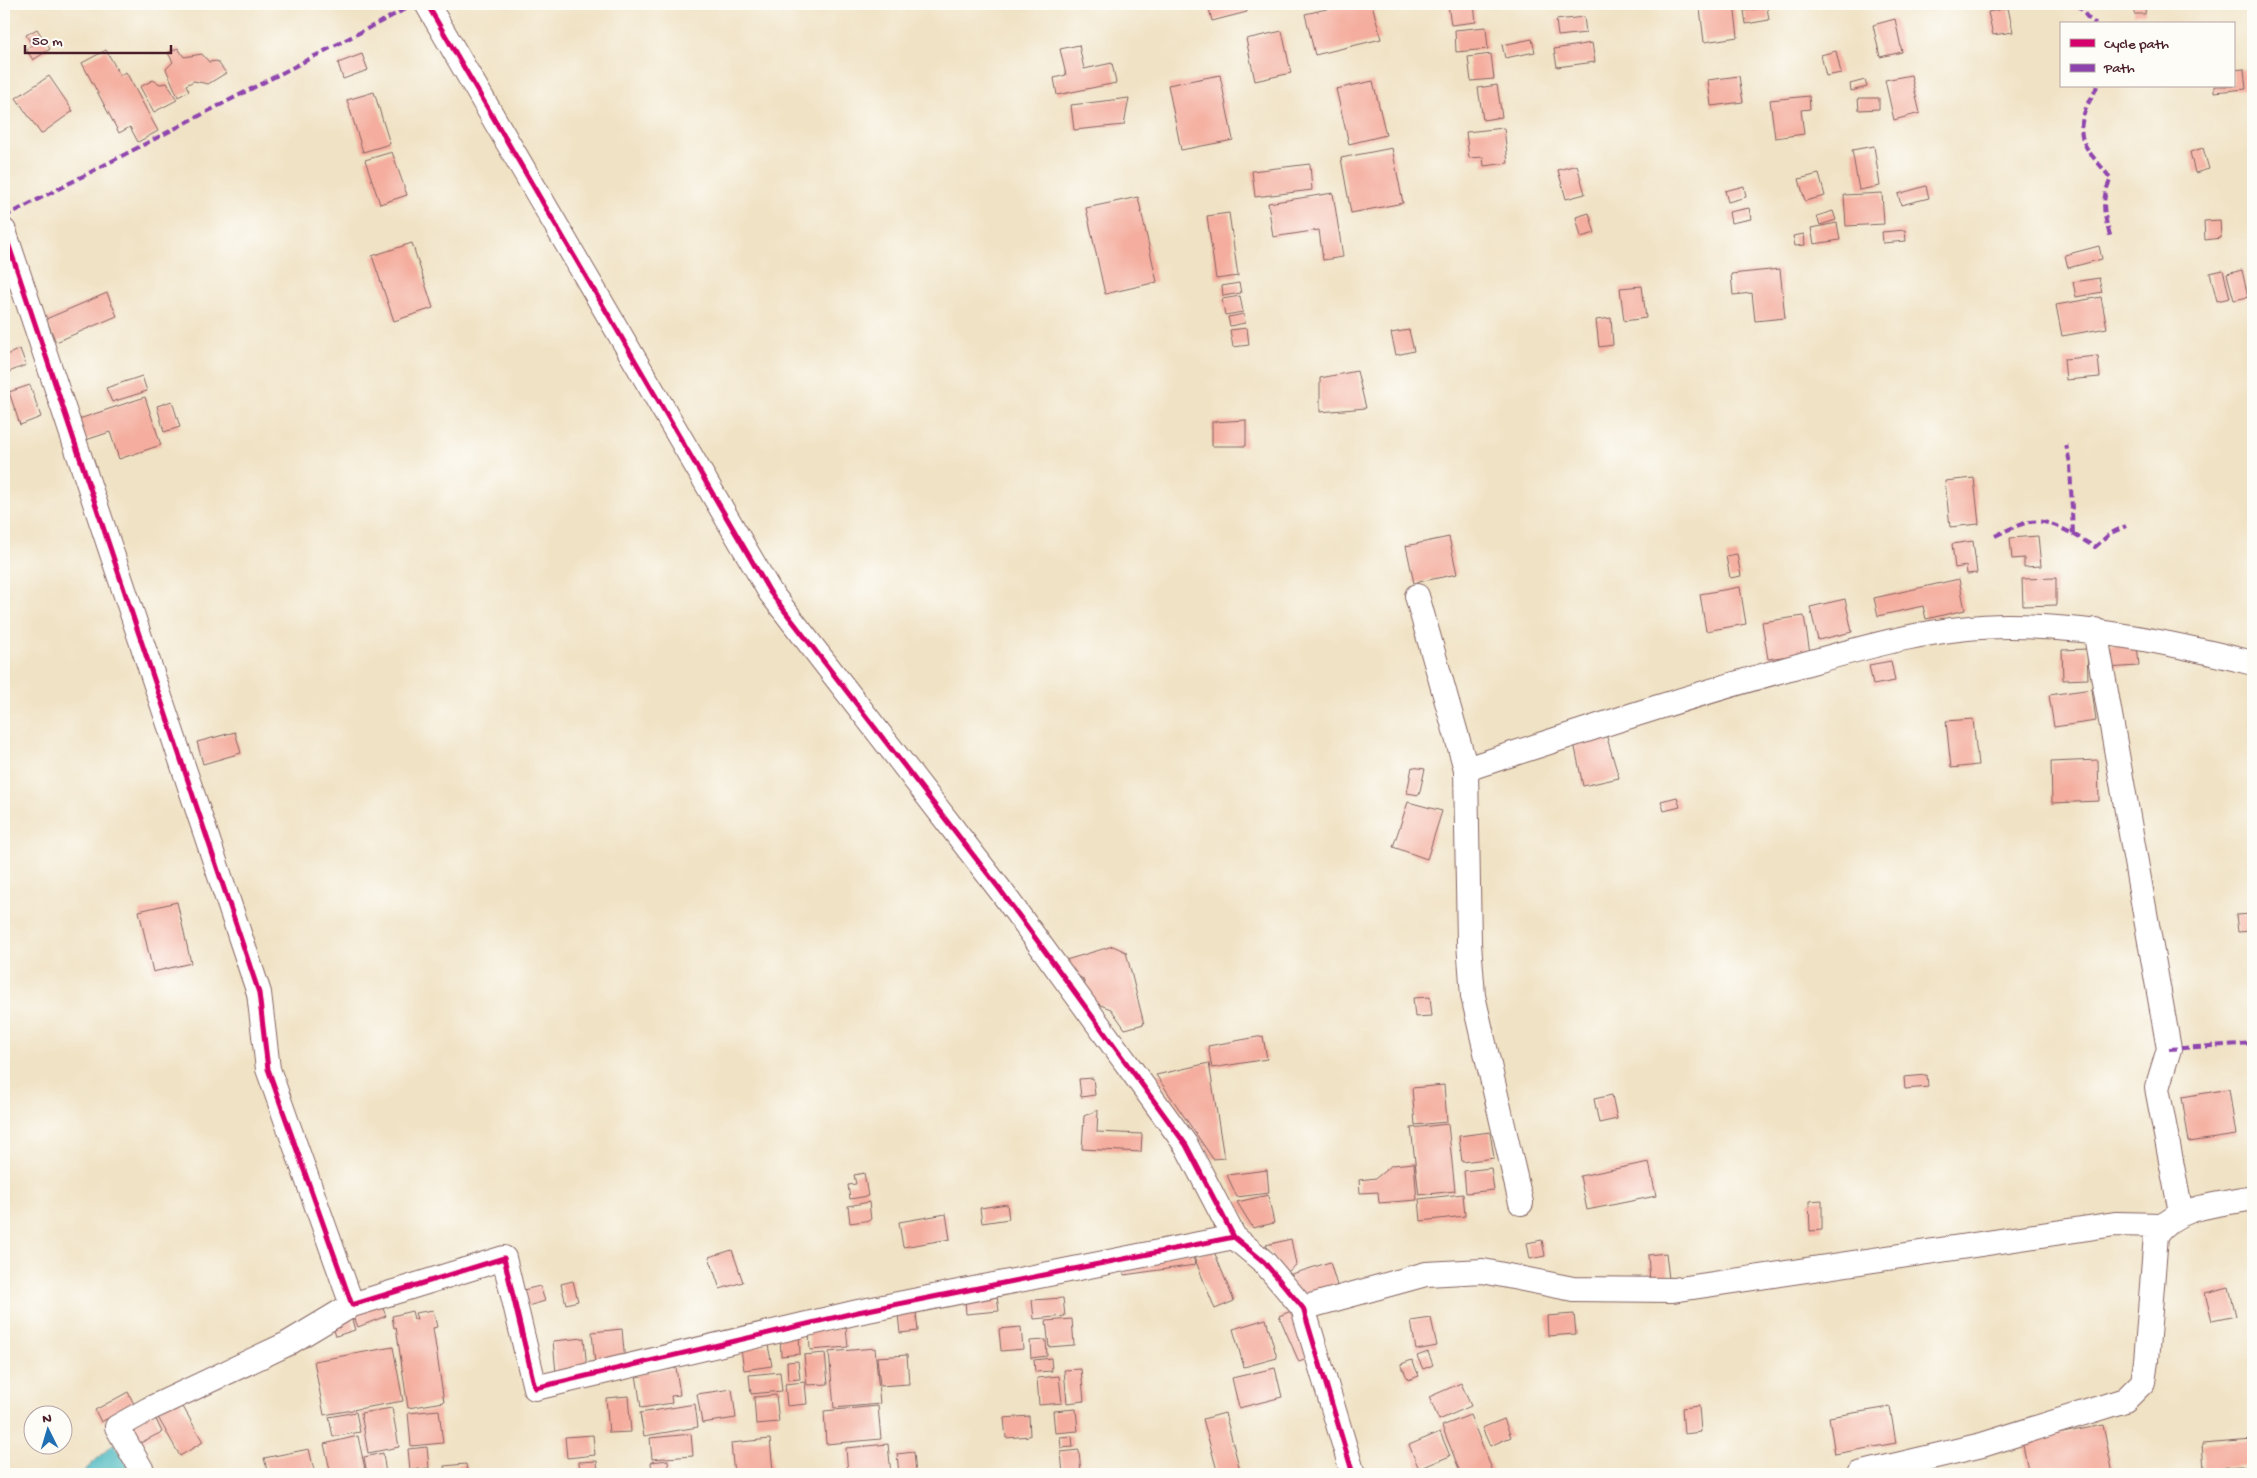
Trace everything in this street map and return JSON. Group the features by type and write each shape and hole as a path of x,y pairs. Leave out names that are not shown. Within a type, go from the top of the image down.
{"street":[{"path":"427,4 770,592 1001,890 1186,1145 1234,1237 1264,1262 1303,1308 1353,1474"},
{"path":"4,231 259,993 268,1069 352,1305"},
{"path":"1417,596 1466,769 1469,943 1473,996 1521,1203"},
{"path":"1466,769 1719,687 1900,638 1957,629 2008,626 2095,630 2180,644 2253,663"},
{"path":"2095,630 2169,1049 2157,1088 2172,1219"},
{"path":"1303,1308 1426,1274 1483,1271 1572,1289 1673,1290 2115,1224 2172,1219 2253,1198"},
{"path":"1859,1474 1982,1445 2125,1400 2142,1382 2146,1361 2156,1235 2172,1219"},
{"path":"144,1474 117,1428 149,1410 287,1344 352,1305 504,1258 535,1388 858,1312 1234,1237"}],"water":[{"path":"114,1443 133,1474 81,1474"}],"building":[{"path":"1208,4 1245,4 1247,12 1212,21"},
{"path":"1348,4 1372,4 1381,39 1315,55 1305,14"},
{"path":"1448,4 1474,4 1476,22 1451,25"},
{"path":"1734,4 1738,37 1704,42 1700,8"},
{"path":"1983,4 2011,4 2012,5 1984,9"},
{"path":"2134,4 2146,4 2145,14 2134,14"},
{"path":"1767,7 1769,20 1746,24 1744,11"},
{"path":"2008,8 2013,32 1993,35 1988,12"},
{"path":"1584,17 1586,33 1558,36 1556,20"},
{"path":"1895,19 1902,52 1880,57 1873,25"},
{"path":"1486,27 1488,49 1456,52 1455,30"},
{"path":"37,29 50,49 33,60 26,49 32,45 26,35"},
{"path":"1282,31 1291,73 1255,81 1246,39"},
{"path":"1532,39 1535,52 1505,58 1502,45"},
{"path":"1592,43 1595,62 1557,67 1554,49"},
{"path":"1079,45 1084,69 1112,63 1116,83 1057,95 1054,78 1066,75 1060,49"},
{"path":"178,48 184,57 202,54 209,62 217,61 226,73 208,84 194,81 186,85 189,91 178,97 166,69 173,62 168,53"},
{"path":"106,50 120,75 126,72 158,131 138,142 130,127 119,133 82,63"},
{"path":"1836,51 1841,73 1826,76 1821,55"},
{"path":"362,54 368,70 343,79 338,63"},
{"path":"1491,54 1494,79 1471,81 1468,57"},
{"path":"2244,69 2246,89 2214,92 2214,88 2234,88 2234,70"},
{"path":"1220,75 1233,140 1181,150 1168,85"},
{"path":"1911,75 1920,113 1894,120 1885,80"},
{"path":"49,76 73,111 41,134 16,98"},
{"path":"1739,76 1743,102 1711,106 1708,80"},
{"path":"153,80 160,84 167,83 177,100 154,112 140,87"},
{"path":"1865,80 1867,87 1851,91 1850,84"},
{"path":"1373,81 1386,135 1349,144 1336,89"},
{"path":"1497,85 1502,117 1483,120 1478,88"},
{"path":"374,92 390,144 363,152 347,100"},
{"path":"1809,96 1810,109 1801,110 1804,134 1775,138 1770,100"},
{"path":"1129,98 1124,125 1074,130 1071,105"},
{"path":"1858,98 1879,98 1879,109 1859,110"},
{"path":"1504,128 1508,163 1484,166 1483,157 1469,158 1466,132"},
{"path":"1874,146 1880,186 1859,190 1852,150"},
{"path":"1392,148 1403,203 1351,213 1341,158"},
{"path":"2203,148 2209,169 2195,173 2190,152"},
{"path":"392,152 407,195 380,204 365,160"},
{"path":"1310,164 1312,190 1255,197 1252,171"},
{"path":"1577,165 1585,194 1566,199 1558,170"},
{"path":"1819,174 1825,196 1805,201 1799,179"},
{"path":"1744,186 1746,197 1728,202 1725,191"},
{"path":"1926,186 1929,198 1901,205 1898,194"},
{"path":"1333,193 1343,257 1323,260 1319,230 1273,237 1268,203"},
{"path":"1882,193 1884,224 1846,226 1844,195"},
{"path":"1138,197 1157,282 1105,294 1086,208"},
{"path":"1749,208 1751,219 1731,223 1729,212"},
{"path":"1833,211 1836,220 1820,225 1817,216"},
{"path":"1229,213 1238,276 1216,279 1207,216"},
{"path":"1589,213 1595,233 1581,237 1576,217"},
{"path":"2220,220 2221,238 2205,240 2204,221"},
{"path":"1837,223 1840,240 1814,244 1811,228"},
{"path":"1905,230 1906,241 1883,243 1882,232"},
{"path":"1804,234 1805,245 1795,246 1793,236"},
{"path":"412,243 433,308 394,321 372,256"},
{"path":"2099,246 2102,259 2068,268 2065,255"},
{"path":"1780,269 1785,318 1755,321 1752,293 1733,295 1731,274"},
{"path":"2223,270 2230,298 2217,301 2210,273"},
{"path":"2242,270 2248,297 2234,300 2227,274"},
{"path":"2099,278 2102,292 2076,297 2073,282"},
{"path":"1239,283 1241,293 1223,296 1222,286"},
{"path":"1642,286 1646,318 1624,321 1620,288"},
{"path":"107,293 117,316 56,342 46,319"},
{"path":"1240,296 1243,312 1225,315 1222,299"},
{"path":"2101,297 2107,328 2062,336 2056,305"},
{"path":"1244,314 1245,323 1230,326 1228,317"},
{"path":"1611,318 1613,345 1599,347 1596,320"},
{"path":"1247,328 1249,345 1233,347 1230,330"},
{"path":"1409,330 1414,351 1396,355 1391,333"},
{"path":"20,349 26,365 4,374 4,356"},
{"path":"2098,356 2100,377 2066,380 2064,359"},
{"path":"1357,371 1366,408 1320,412 1320,378"},
{"path":"142,376 147,391 112,402 106,388"},
{"path":"30,385 41,417 20,425 9,392"},
{"path":"145,397 161,445 119,459 110,432 77,443 70,422"},
{"path":"172,401 180,427 164,432 157,406"},
{"path":"1246,420 1246,446 1212,446 1212,422"},
{"path":"1974,478 1979,524 1950,527 1945,481"},
{"path":"2038,536 2041,566 2024,567 2024,558 2012,559 2010,538"},
{"path":"1449,537 1457,574 1414,583 1406,546"},
{"path":"1973,541 1977,573 1967,574 1966,566 1955,568 1952,544"},
{"path":"1737,554 1741,576 1730,578 1726,556"},
{"path":"2056,578 2056,605 2023,606 2022,579"},
{"path":"1959,579 1965,610 1926,619 1923,606 1878,616 1874,598"},
{"path":"1740,587 1746,624 1706,631 1700,594"},
{"path":"1845,599 1852,632 1818,640 1810,607"},
{"path":"1804,616 1810,653 1768,659 1762,622"},
{"path":"2137,643 2139,666 2105,668 2104,645"},
{"path":"2087,649 2088,679 2063,680 2062,650"},
{"path":"1891,661 1895,681 1873,685 1869,665"},
{"path":"2092,689 2096,721 2054,727 2049,695"},
{"path":"1973,719 1978,765 1951,768 1946,721"},
{"path":"1605,731 1619,778 1583,786 1574,743"},
{"path":"235,732 241,753 203,764 197,742"},
{"path":"2098,760 2099,801 2052,803 2051,762"},
{"path":"1412,767 1425,769 1419,795 1407,793"},
{"path":"1677,797 1680,807 1664,811 1661,801"},
{"path":"1408,802 1442,811 1427,859 1393,847"},
{"path":"177,902 191,963 153,972 139,911"},
{"path":"2253,914 2253,931 2238,932 2236,915"},
{"path":"1113,946 1126,952 1144,1024 1125,1029 1111,1009 1090,1001 1083,979 1069,971 1066,960"},
{"path":"1430,997 1432,1016 1415,1017 1413,998"},
{"path":"1263,1036 1267,1059 1212,1068 1208,1046"},
{"path":"1209,1063 1224,1158 1213,1159 1156,1075"},
{"path":"1927,1075 1928,1087 1905,1089 1904,1077"},
{"path":"1093,1078 1095,1095 1081,1097 1079,1079"},
{"path":"1444,1085 1447,1122 1415,1125 1412,1088"},
{"path":"2229,1089 2236,1135 2189,1142 2182,1097"},
{"path":"1612,1095 1617,1119 1599,1123 1594,1099"},
{"path":"1098,1110 1097,1132 1142,1134 1141,1152 1082,1149 1084,1116"},
{"path":"1448,1124 1455,1191 1419,1195 1411,1128"},
{"path":"1490,1132 1494,1158 1462,1162 1459,1136"},
{"path":"1649,1162 1656,1196 1587,1210 1580,1176"},
{"path":"1414,1163 1417,1200 1379,1203 1378,1192 1360,1193 1359,1180 1376,1178 1392,1165"},
{"path":"1491,1168 1494,1190 1466,1193 1464,1171"},
{"path":"1267,1170 1269,1193 1237,1197 1227,1175"},
{"path":"864,1173 868,1196 850,1199 848,1185 856,1184 854,1175"},
{"path":"1463,1194 1465,1216 1421,1221 1419,1199"},
{"path":"1268,1195 1274,1223 1253,1228 1237,1202"},
{"path":"1822,1200 1822,1230 1810,1231 1809,1201"},
{"path":"869,1202 871,1220 850,1223 848,1206"},
{"path":"1007,1204 1009,1219 982,1223 980,1208"},
{"path":"946,1214 950,1239 903,1247 899,1222"},
{"path":"1291,1239 1296,1265 1284,1275 1266,1245"},
{"path":"1542,1240 1545,1256 1530,1259 1527,1243"},
{"path":"1213,1249 1234,1301 1215,1309 1194,1257"},
{"path":"732,1250 743,1282 720,1289 709,1257"},
{"path":"1192,1251 1195,1265 1124,1275 1123,1265"},
{"path":"1666,1253 1669,1279 1650,1281 1648,1255"},
{"path":"1330,1262 1338,1289 1297,1301 1289,1275"},
{"path":"573,1281 578,1301 566,1304 561,1284"},
{"path":"540,1286 545,1301 528,1306 523,1290"},
{"path":"2229,1287 2236,1316 2212,1321 2205,1293"},
{"path":"997,1296 999,1311 966,1314 965,1299"},
{"path":"1063,1298 1065,1316 1034,1319 1032,1300"},
{"path":"380,1301 386,1316 358,1327 352,1312"},
{"path":"1296,1309 1317,1355 1299,1362 1279,1316"},
{"path":"433,1310 437,1327 433,1328 444,1402 408,1408 396,1327 394,1328 392,1316 412,1311 414,1319 417,1319 415,1313"},
{"path":"916,1312 918,1331 900,1333 898,1314"},
{"path":"350,1313 355,1330 336,1336 330,1320"},
{"path":"1574,1314 1576,1334 1548,1336 1547,1316"},
{"path":"1431,1318 1437,1346 1416,1350 1411,1321"},
{"path":"1072,1319 1074,1345 1049,1347 1046,1321"},
{"path":"1266,1319 1277,1358 1244,1367 1233,1329"},
{"path":"1021,1327 1023,1349 1001,1351 999,1329"},
{"path":"846,1328 848,1347 810,1350 809,1331"},
{"path":"622,1329 625,1363 595,1365 592,1332"},
{"path":"799,1334 800,1354 781,1356 780,1335"},
{"path":"584,1338 587,1370 556,1373 553,1341"},
{"path":"1046,1340 1047,1356 1031,1358 1030,1341"},
{"path":"768,1345 772,1366 744,1370 741,1349"},
{"path":"393,1347 403,1401 324,1415 314,1361"},
{"path":"875,1348 880,1404 834,1408 829,1352"},
{"path":"1428,1352 1433,1365 1423,1369 1417,1356"},
{"path":"825,1353 828,1384 807,1385 804,1355"},
{"path":"907,1355 909,1384 880,1386 877,1357"},
{"path":"1051,1358 1052,1371 1035,1372 1034,1360"},
{"path":"1412,1360 1419,1376 1408,1380 1401,1364"},
{"path":"798,1361 800,1379 788,1380 787,1362"},
{"path":"676,1368 680,1395 671,1396 672,1403 641,1408 636,1374"},
{"path":"1275,1368 1282,1397 1239,1408 1232,1378"},
{"path":"1081,1369 1084,1401 1067,1403 1064,1370"},
{"path":"780,1372 782,1391 751,1394 749,1375"},
{"path":"1059,1376 1062,1403 1039,1405 1037,1378"},
{"path":"805,1382 807,1404 787,1406 785,1384"},
{"path":"1461,1383 1471,1406 1439,1420 1429,1397"},
{"path":"732,1389 736,1418 702,1423 697,1394"},
{"path":"128,1392 134,1404 101,1422 95,1410"},
{"path":"776,1395 779,1422 756,1424 754,1397"},
{"path":"628,1396 631,1432 609,1433 606,1398"},
{"path":"178,1398 203,1442 180,1456 155,1412"},
{"path":"695,1404 698,1427 644,1436 640,1413"},
{"path":"878,1406 881,1439 826,1444 824,1411"},
{"path":"1699,1406 1701,1432 1684,1434 1682,1408"},
{"path":"1890,1407 1896,1443 1835,1454 1829,1417"},
{"path":"392,1408 399,1447 368,1453 361,1413"},
{"path":"1076,1409 1078,1431 1055,1433 1053,1411"},
{"path":"439,1410 443,1443 411,1446 408,1413"},
{"path":"356,1412 360,1432 333,1437 329,1417"},
{"path":"153,1413 162,1432 134,1446 125,1427"},
{"path":"1225,1413 1241,1474 1218,1474 1203,1419"},
{"path":"1470,1415 1494,1474 1461,1474 1442,1426"},
{"path":"1029,1416 1030,1436 1006,1438 1004,1418"},
{"path":"1504,1419 1511,1437 1490,1446 1482,1428"},
{"path":"2103,1425 2113,1474 2029,1474 2022,1441"},
{"path":"1440,1432 1450,1456 1419,1469 1409,1445"},
{"path":"691,1434 693,1456 652,1459 650,1438"},
{"path":"593,1435 595,1455 567,1458 565,1437"},
{"path":"358,1436 366,1474 331,1474 324,1444"},
{"path":"1072,1436 1073,1447 1061,1448 1060,1437"},
{"path":"770,1439 773,1471 734,1474 731,1443"},
{"path":"2253,1440 2253,1465 2204,1469 2202,1444"},
{"path":"888,1444 891,1474 848,1474 846,1448"},
{"path":"427,1447 429,1468 410,1470 408,1449"},
{"path":"309,1449 315,1474 268,1474 264,1458"},
{"path":"1079,1450 1081,1474 1063,1474 1061,1452"},
{"path":"914,1452 916,1474 899,1474 897,1454"},
{"path":"383,1453 386,1474 367,1474 364,1457"},
{"path":"668,1460 669,1474 652,1474 651,1462"},
{"path":"597,1461 598,1474 580,1474 579,1462"},
{"path":"466,1464 468,1474 445,1474 444,1466"}],"marked path":[{"path":"4,217 415,4"},
{"path":"2077,4 2093,22"},
{"path":"2096,88 2085,111 2081,132 2087,148 2111,179 2104,201 2106,223 2111,238"},
{"path":"1995,536 2034,521 2051,524 2073,534 2070,463 2066,445"},
{"path":"2073,534 2095,547 2111,533 2126,526"},
{"path":"2169,1049 2253,1043"}],"cycle path":[{"path":"427,4 770,592 1001,891 1186,1145 1234,1237 1264,1262 1303,1308 1353,1474"},
{"path":"4,231 259,993 268,1069 352,1305 504,1258 535,1388 858,1312 1234,1237"}]}
